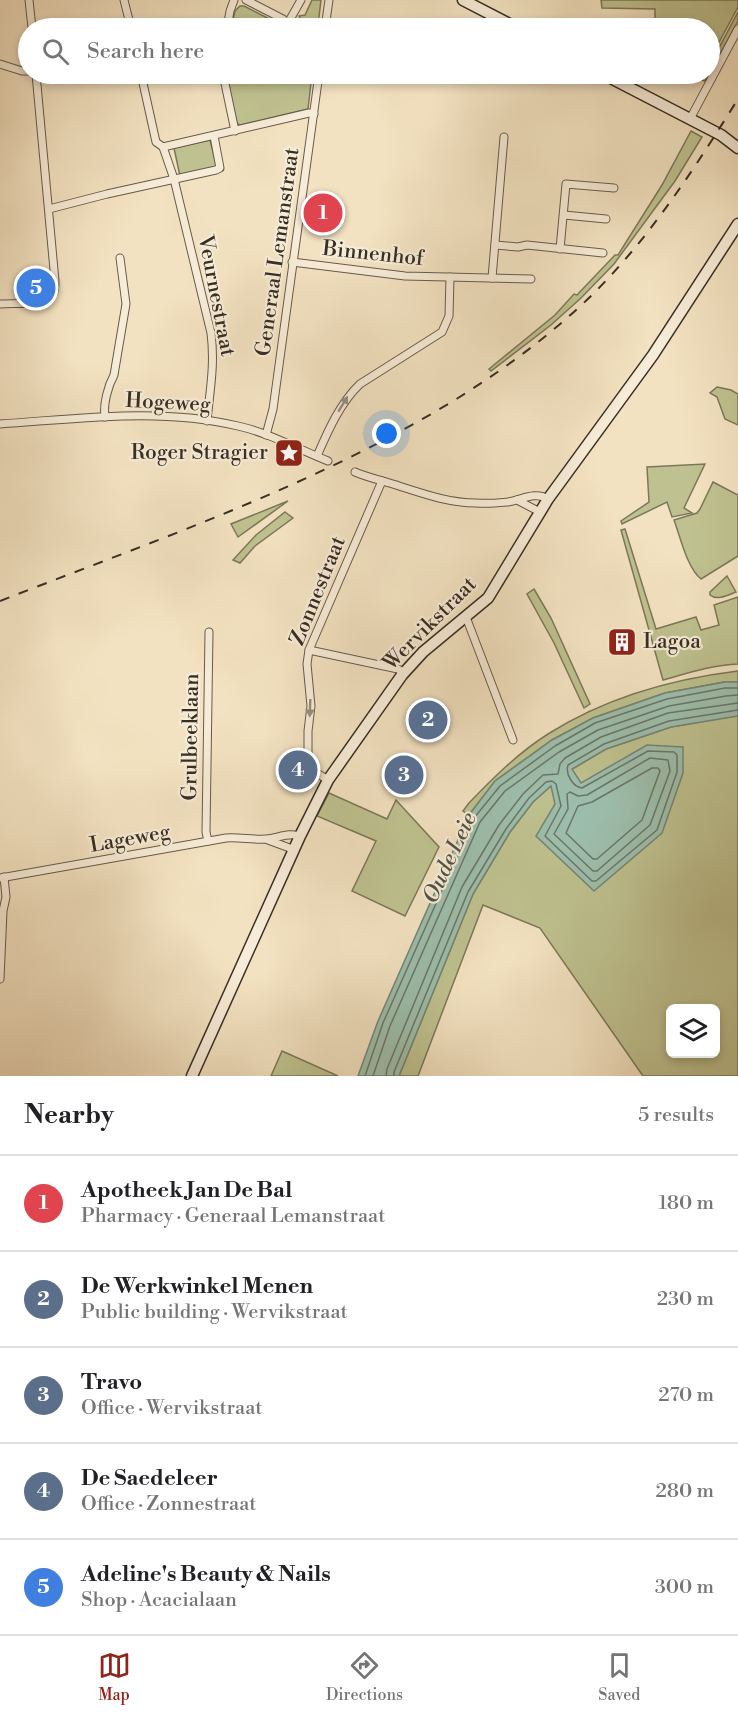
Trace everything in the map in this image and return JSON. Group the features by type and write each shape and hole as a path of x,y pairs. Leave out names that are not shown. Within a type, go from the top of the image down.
{"street":[{"path":"29,0 31,18"},
{"path":"124,0 128,18"},
{"path":"229,18 234,0"},
{"path":"246,0 277,18"},
{"path":"294,18 302,0"},
{"path":"326,18 329,0"},
{"path":"463,0 498,18"},
{"path":"720,63 738,29"},
{"path":"0,64 18,70"},
{"path":"0,304 36,302 48,299 54,292 55,281 37,84"},
{"name":"Veurnestraat","path":"143,84 156,142 163,147 174,179 211,333 213,373 207,421"},
{"path":"225,84 235,131"},
{"name":"Generaal Lemanstraat","path":"266,435 273,409 318,84"},
{"path":"622,84 721,135 738,148"},
{"path":"690,119 709,84"},
{"path":"163,147 309,113 314,114"},
{"path":"49,209 216,170 220,168 214,136"},
{"path":"492,278 504,137"},
{"path":"560,249 566,184 614,188"},
{"path":"564,214 606,219"},
{"name":"Wervikstraat","path":"192,1076 300,836 328,780 404,674 423,652 488,598 548,499 653,355 738,224"},
{"path":"495,245 518,247 526,244 603,253"},
{"path":"105,417 109,384 114,375 126,304 120,258"},
{"name":"Binnenhof","path":"292,262 405,276 531,279"},
{"name":"Binnenhof","path":"316,456 344,401 351,392 442,332 449,316 450,277"},
{"name":"Hogeweg","path":"0,424 150,415 207,421 240,426 328,460"},
{"path":"355,472 454,501 476,504 517,500 532,496 543,496 548,499"},
{"name":"Zonnestraat","path":"328,780 308,765 311,706 307,664 309,650 382,481"},
{"path":"517,500 540,512"},
{"path":"466,618 513,740"},
{"name":"Grulbeeklaan","path":"208,841 206,832 209,632"},
{"path":"309,650 398,669 404,674"},
{"name":"Lageweg","path":"2,878 208,841 243,837 266,839 294,834 300,836"},
{"name":"Lageweg","path":"266,839 295,850"},
{"path":"0,979 1,909 6,897 2,878"}],"shaded area":[{"path":"312,0 321,0 319,18 300,18 299,16 305,15"},
{"path":"601,0 738,0 738,7 720,40 720,18 655,18 655,9 602,8"},
{"path":"240,6 244,6 267,18 233,18 235,11"},
{"path":"738,12 738,21 720,54 720,46"},
{"path":"227,84 311,84 308,109 240,125 237,123"},
{"path":"691,131 702,137 675,181 614,264 551,325 491,371 489,369 555,315 574,294 577,295 615,255 618,255 662,185"},
{"path":"210,140 217,168 180,176 174,148"},
{"path":"717,387 738,394 738,425 725,419 717,397 710,393"},
{"path":"705,464 684,508 692,513 672,517 667,502 622,524 621,521 649,502 647,467"},
{"path":"713,482 738,495 738,556 701,579 688,560 674,520 697,513"},
{"path":"288,501 238,537 231,524"},
{"path":"285,512 293,518 255,546 240,563 233,560 256,535"},
{"path":"625,529 656,629 696,617 701,630 719,625 714,605 738,597 738,664 709,668 663,680 621,530"},
{"path":"727,576 736,592 719,597 710,595 710,592"},
{"path":"534,589 551,618 590,704 584,708 554,643 527,594"},
{"path":"738,671 738,682 724,682 665,693 593,718 552,740 495,781 469,815 463,811 487,784 516,758 537,741 570,721 640,692 688,679"},
{"path":"738,716 738,1076 643,1076 540,928 483,905 418,1076 399,1076 473,894 510,832 533,802 564,774 606,749 671,727"},
{"path":"329,793 387,819 396,800 439,847 405,916 352,891 376,841 317,816"},
{"path":"282,1051 338,1076 271,1076"}],"water":[{"path":"725,682 738,682 738,716 671,727 606,749 572,769 581,783 647,745 683,747 683,773 662,833 594,891 536,836 555,804 551,786 533,802 510,832 473,894 399,1076 358,1076 378,1021 469,815 495,781 552,740 593,718 665,693"}],"railway":[{"path":"0,601 234,510 291,485 404,429 494,375 561,323 614,272 671,201 738,99"}],"place":[{"name":"Apotheek Jan De Bal","path":"323,213"},
{"name":"Adeline's Beauty & Nails","path":"36,288"},
{"name":"Roger Stragier","path":"289,453"},
{"name":"Lagoa","path":"622,642"},
{"name":"De Werkwinkel Menen","path":"428,720"},
{"name":"De Saedeleer","path":"298,770"},
{"name":"Travo","path":"404,775"}],"water label":[{"name":"Oude Leie","path":"450,858"}]}
